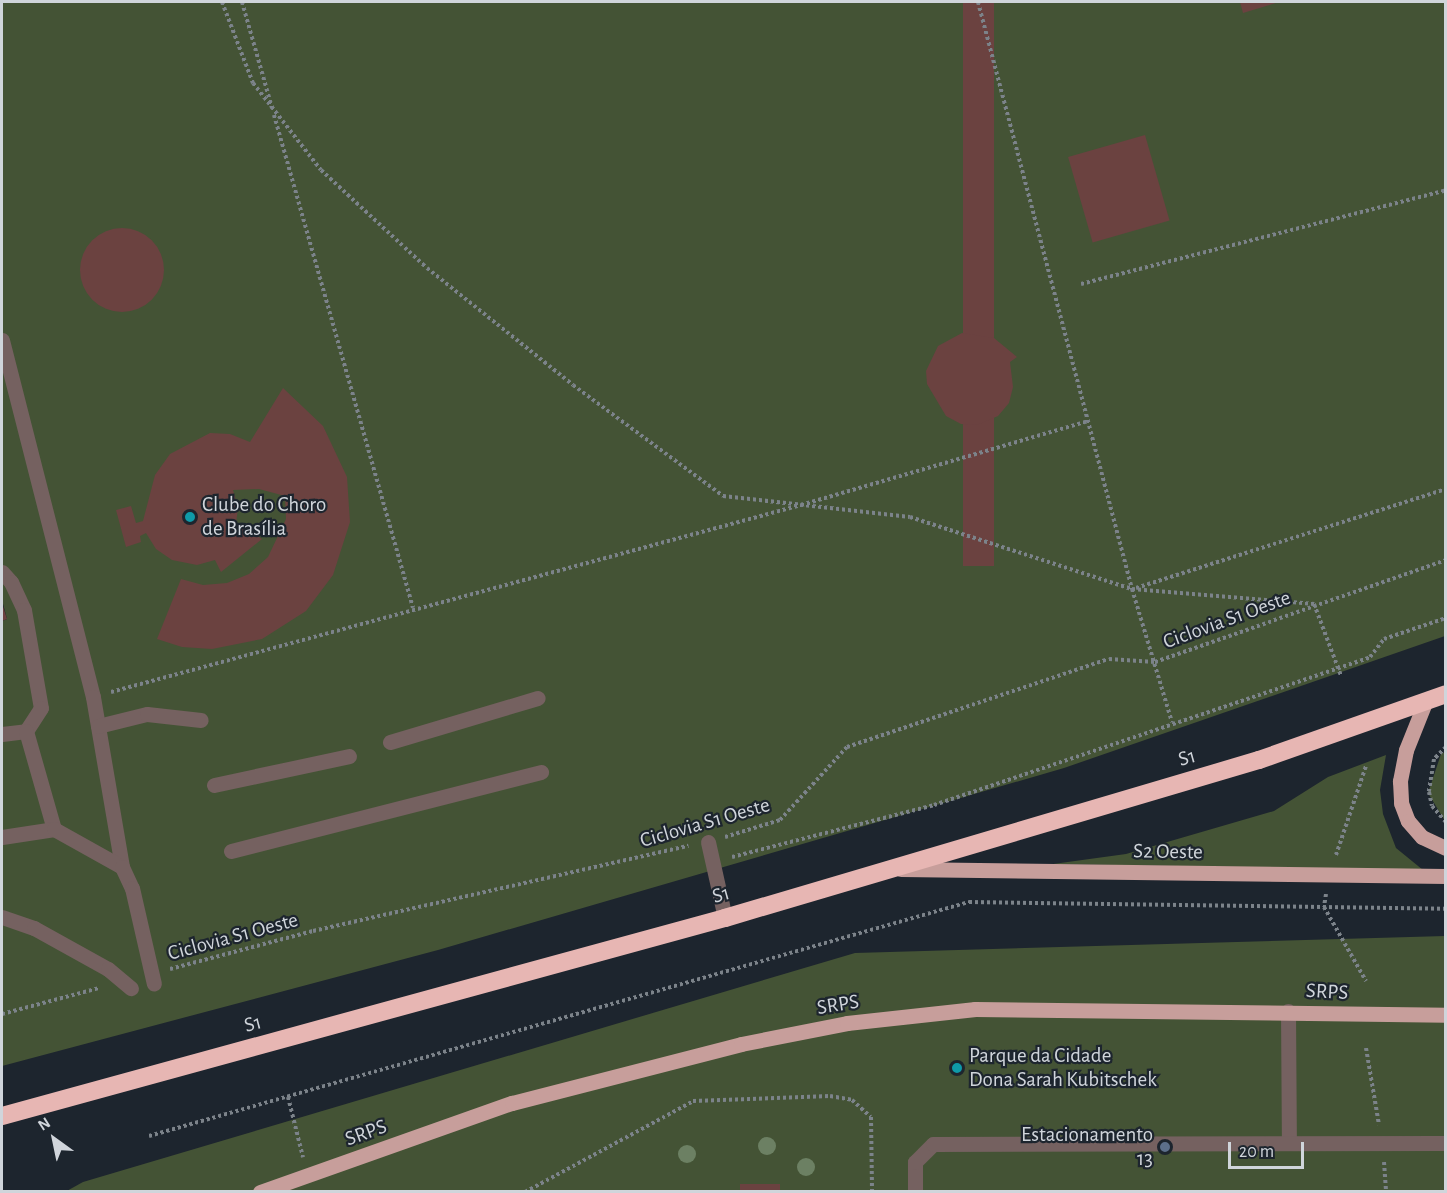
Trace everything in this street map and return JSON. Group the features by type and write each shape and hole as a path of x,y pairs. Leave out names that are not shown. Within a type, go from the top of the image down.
{"highway":[{"name":"S1","path":"2,1116 725,918 1259,760 1446,693"}],"main road":[{"path":"1426,700 1406,750 1400,781 1401,803 1408,821 1422,837 1446,848"},
{"name":"S2 Oeste","path":"889,869 1446,876"},
{"name":"SRPS","path":"260,1191 308,1177 512,1103 741,1044 847,1023 975,1009 1288,1011 1446,1016"}],"lane":[{"path":"2,340 93,697 122,867 132,888 152,979"},
{"path":"2,572 11,582 24,610 41,708 26,731 54,829"},
{"path":"390,742 538,698"},
{"path":"98,726 147,714 201,720"},
{"path":"2,734 26,731"},
{"path":"214,785 349,756"},
{"path":"231,851 541,772"},
{"path":"2,837 54,829 122,867"},
{"path":"708,842 725,918"},
{"path":"2,917 34,928 127,985"},
{"path":"1288,1011 1289,1142"},
{"path":"915,1191 915,1162 933,1144 1446,1143"}],"path":[{"path":"222,2 253,83 321,170 427,268 573,385 723,496 910,517 1132,589 1314,604 1341,676"},
{"path":"242,2 413,608"},
{"path":"978,2 1132,589 1172,722"},
{"path":"1081,284 1446,190"},
{"path":"93,697 413,608 801,505 1088,421"},
{"path":"1132,589 1446,489"},
{"name":"Ciclovia S1 Oeste","path":"152,979 313,931 708,842 780,820 847,747 1108,659 1155,662 1314,604 1446,560"},
{"path":"711,862 934,805 1172,722 1370,657 1383,639 1446,618"},
{"path":"1446,747 1434,759 1429,792 1432,806 1446,822"},
{"path":"1366,766 1329,876 1324,907 1366,981"},
{"path":"149,1136 969,902 1446,909"},
{"path":"2,1014 127,985"},
{"path":"1366,1048 1382,1143 1386,1191"},
{"path":"525,1191 693,1101 830,1096 852,1100 871,1117 872,1191"},
{"path":"288,1097 308,1177"}],"green space":[{"path":"2,2 1445,2 1445,636 1064,768 438,950 2,1066 2,621 7,619 2,600"},
{"path":"1446,752 1445,821 1428,793 1441,754"},
{"path":"1386,755 1380,790 1383,814 1396,848 1423,870 1053,864 1126,854 1274,811 1328,777"},
{"name":"Parque da Cidade Dona Sarah Kubitschek","path":"1445,936 1445,1191 65,1192 83,1182 855,953"}],"building":[{"path":"963,2 994,2 994,566 963,566"},
{"path":"1240,2 1279,2 1243,13"},
{"path":"1145,135 1170,221 1093,243 1068,157"},
{"path":"114,228 130,228 146,235 157,246 164,262 161,286 152,300 130,312 114,312 98,305 87,294 80,278 80,262 87,246 98,235"},
{"path":"962,333 994,338 1017,357 1010,362 1013,387 1009,403 998,416 977,425 961,424 946,416 927,384 926,371 938,346"},
{"name":"Clube do Choro de Brasília","path":"283,388 323,426 347,477 350,522 333,575 306,611 262,639 212,649 182,647 157,639 181,579 203,585 227,583 249,574 268,557 286,519 285,496 259,489 233,490 238,508 236,523 262,539 221,572 215,560 197,565 172,560 156,549 146,533 140,536 141,542 126,547 116,510 131,506 136,523 143,521 155,475 170,454 210,433 230,434 250,442"},
{"path":"2,603 7,619 2,621"},
{"path":"740,1184 780,1184 780,1192 740,1192"}],"place":[{"name":"Clube do Choro de Brasília","path":"190,517"},
{"name":"Parque da Cidade Dona Sarah Kubitschek","path":"957,1068"},
{"name":"Estacionamento 13","path":"1165,1147"}]}
